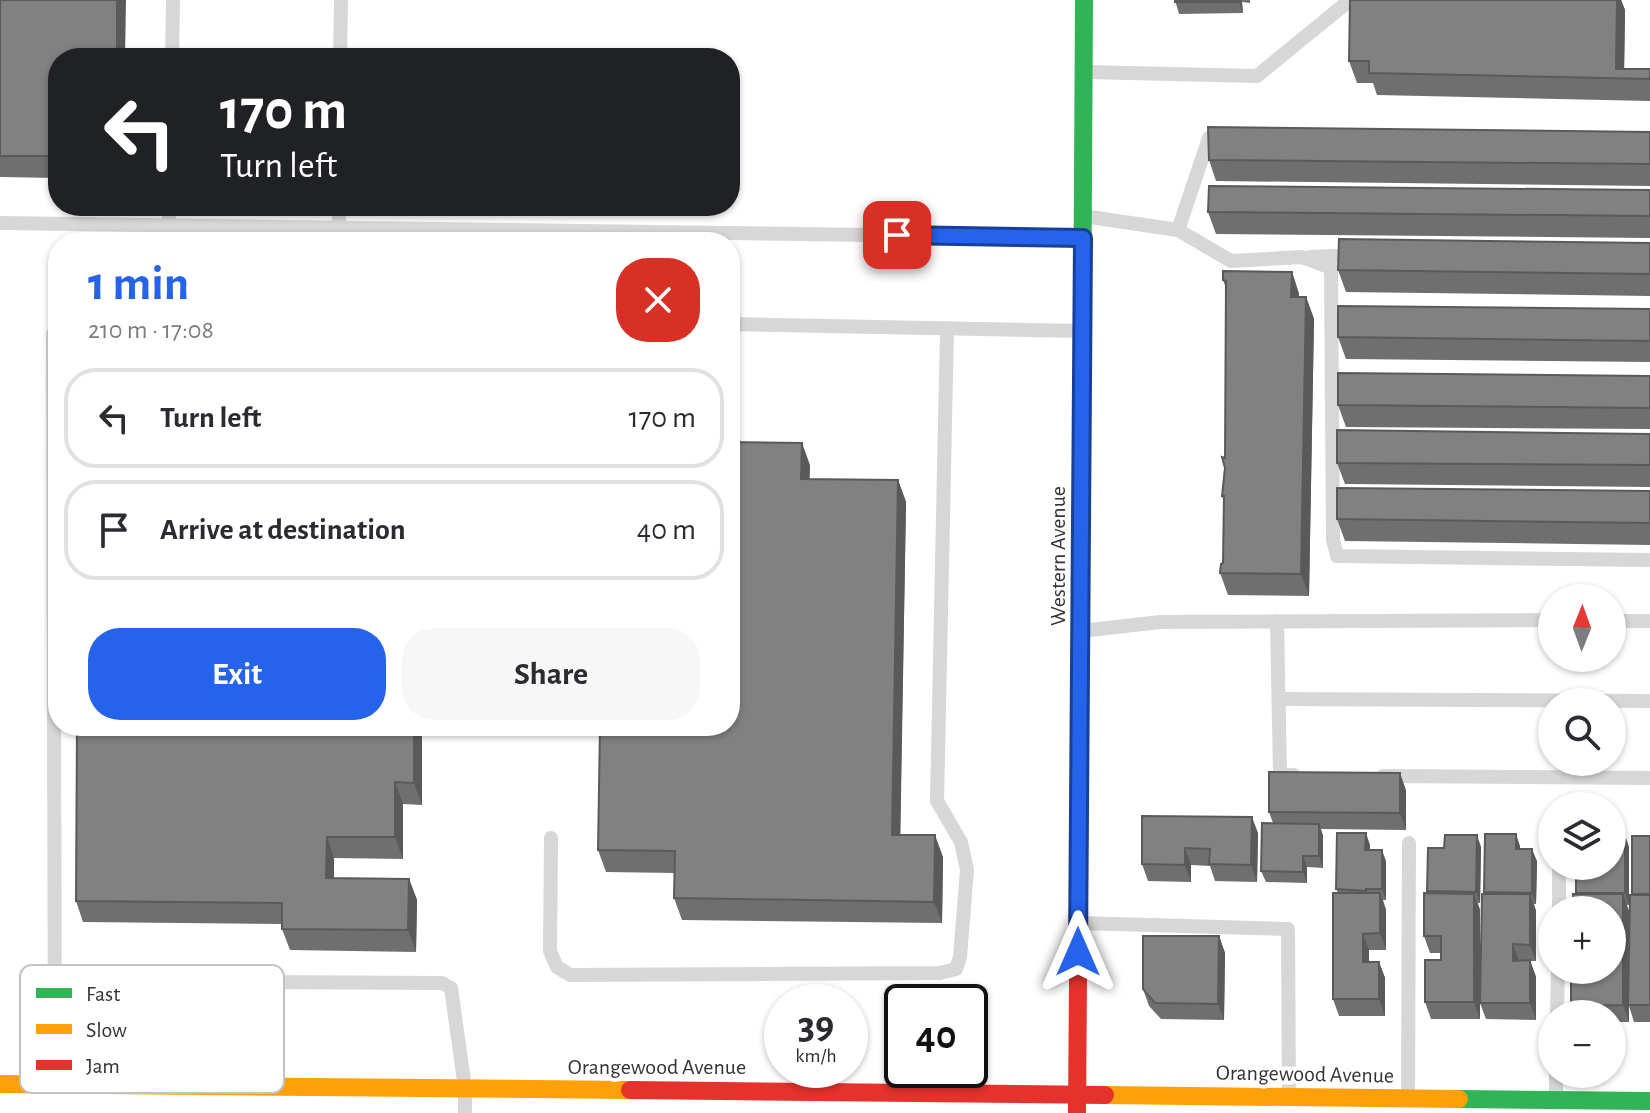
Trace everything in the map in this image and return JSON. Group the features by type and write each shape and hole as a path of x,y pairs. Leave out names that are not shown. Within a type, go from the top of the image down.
{"street":[{"name":"Western Avenue","path":"1077,1104 1084,0"},
{"name":"Orangewood Avenue","path":"0,1084 20,1084"},
{"name":"Orangewood Avenue","path":"284,1092 356,1094 465,1088 1077,1104 1289,1097 1408,1098 1455,1106 1497,1106 1556,1100 1650,1101"}],"lane":[{"path":"172,48 173,0"},
{"path":"340,48 341,0"},
{"path":"1084,72 1257,76 1350,0"},
{"path":"1178,230 1209,138 1240,139"},
{"path":"1192,189 1208,193"},
{"path":"169,216 169,226"},
{"path":"339,216 339,228"},
{"path":"1083,216 1178,230 1231,261 1377,254"},
{"path":"0,223 637,232"},
{"path":"740,233 1083,238"},
{"path":"1302,257 1331,268 1339,383 1332,441 1340,502 1333,540 1337,556 1650,560"},
{"path":"1332,315 1348,315"},
{"path":"740,324 1082,331"},
{"path":"551,838 550,951 557,967 570,975 940,973 956,969 960,957 967,870 961,842 937,801 947,329"},
{"path":"1332,441 1348,442"},
{"path":"1080,631 1160,622 1538,620"},
{"path":"1277,621 1280,775 1311,775"},
{"path":"1626,621 1650,621"},
{"path":"1279,699 1650,701"},
{"path":"54,736 55,965"},
{"path":"1373,776 1650,778"},
{"path":"1408,1098 1409,843"},
{"path":"1078,923 1288,929 1289,1097"},
{"path":"284,982 442,983 451,988 465,1088 465,1113"},
{"path":"1556,1088 1556,1100"}],"building":[{"path":"0,0 117,0 117,48 48,48 48,156 0,156"},
{"path":"1238,0 1238,2 1175,2"},
{"path":"1350,0 1617,0 1616,69 1650,69 1650,79 1369,73 1369,61 1349,61"},
{"path":"1208,127 1650,132 1650,164 1209,160"},
{"path":"1209,186 1650,190 1650,216 1208,212"},
{"path":"1339,239 1650,243 1650,274 1338,270"},
{"path":"1223,271 1292,272 1291,297 1306,297 1301,574 1220,573 1223,563 1222,496 1225,468 1222,457 1225,458 1226,281 1223,280"},
{"path":"1338,306 1650,309 1650,341 1338,337"},
{"path":"1338,373 1650,376 1650,408 1338,405"},
{"path":"1337,430 1650,434 1650,465 1337,463"},
{"path":"740,442 802,443 801,479 898,480 892,835 935,835 934,902 674,898 675,851 598,850 600,736 740,736"},
{"path":"1337,488 1650,491 1650,523 1337,519"},
{"path":"77,736 414,736 414,783 395,782 395,837 327,837 326,878 409,879 408,930 282,929 282,903 76,901"},
{"path":"1269,772 1400,773 1400,813 1269,812"},
{"path":"1142,816 1252,817 1251,865 1209,864 1210,849 1185,848 1185,865 1142,864"},
{"path":"1262,823 1319,824 1319,856 1303,856 1303,872 1261,871"},
{"path":"1337,833 1366,833 1365,850 1382,850 1382,889 1336,889"},
{"path":"1485,834 1516,834 1516,849 1532,849 1532,893 1484,892"},
{"path":"1445,835 1477,835 1476,892 1427,891 1428,848 1444,848"},
{"path":"1632,836 1650,836 1650,894 1632,894"},
{"path":"1576,880 1625,880 1625,893 1576,893"},
{"path":"1333,893 1380,893 1380,933 1363,934 1363,962 1379,962 1379,999 1333,999"},
{"path":"1424,893 1474,894 1474,1002 1425,1002 1425,960 1441,960 1441,936 1424,936"},
{"path":"1482,894 1530,894 1530,945 1513,944 1513,961 1530,960 1530,1003 1480,1003"},
{"path":"1573,894 1623,894 1623,896"},
{"path":"1630,895 1650,895 1650,1005 1628,1005"},
{"path":"1143,936 1219,936 1218,1004 1155,1003 1143,989"},
{"path":"1571,984 1623,984 1623,1000 1571,1000"}],"traffic: fast":[{"path":"1080,714 1084,0"},
{"path":"1459,1099 1650,1101"}],"traffic: slow":[{"path":"0,1084 20,1084"},
{"path":"284,1087 630,1090"},
{"path":"1105,1095 1459,1099"}],"traffic: jam":[{"path":"1077,1113 1080,714"},
{"path":"630,1090 1105,1095"}],"route":[{"path":"897,235 1083,238 1078,952"}]}
